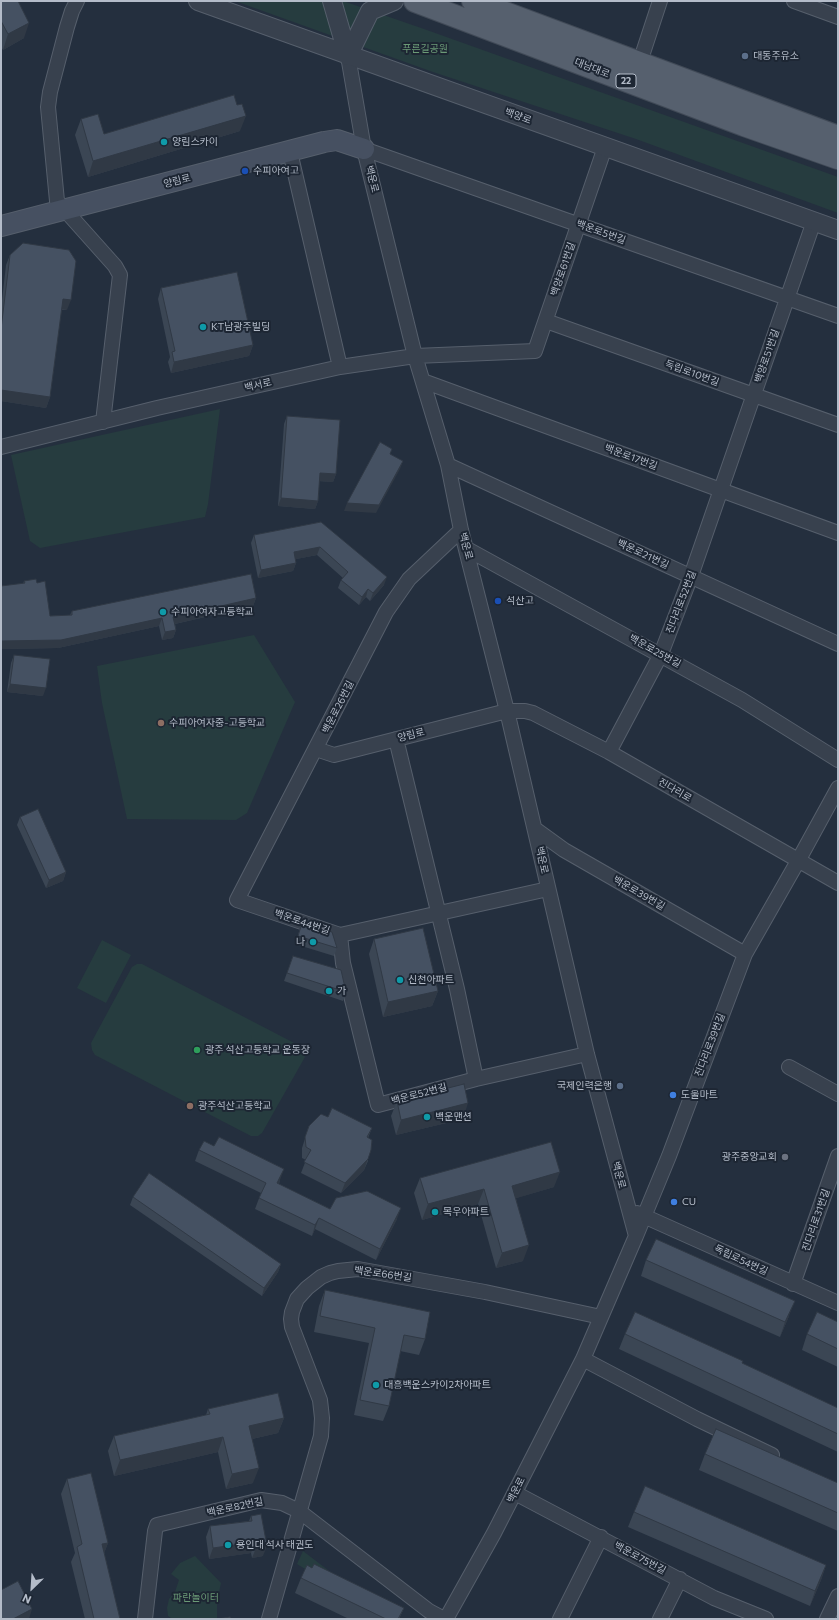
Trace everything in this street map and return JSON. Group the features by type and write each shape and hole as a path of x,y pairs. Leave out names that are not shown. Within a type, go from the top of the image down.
{"main road":[{"name":"대남대로","path":"415,1 632,83 838,158"},
{"name":"22","path":"473,1 838,137"},
{"name":"양림로","path":"1,226 324,142 337,140 364,149"}],"street":[{"path":"77,1 67,27 50,92 48,107 57,201 115,266 120,275 103,422"},
{"name":"백양로","path":"198,1 348,56 838,230"},
{"name":"백운로","path":"332,1 348,56 364,149 415,356 448,465 461,530 508,711 587,1054 636,1236 583,1359 494,1533 445,1619"},
{"path":"348,56 370,11 394,1"},
{"path":"632,83 660,1"},
{"path":"794,1 838,17"},
{"name":"백양로61번길","path":"415,356 535,351 605,147"},
{"name":"백운로5번길","path":"364,149 838,316"},
{"path":"290,152 340,367"},
{"name":"백양로51번길","path":"721,491 814,221"},
{"name":"독립로10번길","path":"546,321 838,425"},
{"name":"백서로","path":"1,447 157,408 340,367 415,356"},
{"name":"백운로17번길","path":"423,381 838,533"},
{"name":"백운로21번길","path":"448,465 838,644"},
{"name":"진다리로52번길","path":"609,752 661,654 691,576 721,491"},
{"name":"백운로26번길","path":"237,900 386,612 409,579 461,530"},
{"name":"백운로25번길","path":"467,549 661,654 742,700 838,760"},
{"name":"진다리로","path":"508,711 525,710 533,713 609,752 838,883"},
{"name":"양림로","path":"316,749 334,755 508,711"},
{"path":"396,739 457,989 476,1079"},
{"name":"진다리로39번길","path":"636,1236 669,1156 745,954 838,788"},
{"name":"백운로39번길","path":"535,829 564,850 745,954"},
{"name":"백운로44번길","path":"237,900 340,935 438,912 548,889"},
{"name":"백운로52번길","path":"340,935 343,963 378,1105 476,1079 587,1054"},
{"path":"789,1067 838,1094"},
{"name":"진다리로31번길","path":"794,1284 838,1156"},
{"name":"독립로54번길","path":"628,1208 838,1303"},
{"name":"백운로66번길","path":"269,1619 321,1436 322,1418 320,1400 292,1327 291,1319 297,1299 307,1288 321,1278 338,1271 358,1269 485,1292 601,1317"},
{"path":"583,1359 697,1419 782,1459"},
{"name":"백운로75번길","path":"515,1493 601,1537 714,1598 766,1619"},
{"name":"백운로82번길","path":"145,1619 155,1531 157,1525 261,1500 282,1503 299,1512 429,1610 445,1619"},
{"path":"560,1619 601,1537"},
{"path":"660,1619 680,1580"},
{"path":"827,1619 838,1596"}],"green space":[{"name":"푸른길공원","path":"235,1 343,1 424,29 838,177 838,213 636,139 433,72"},
{"path":"220,409 205,517 40,548 30,541 11,455"},
{"path":"254,635 295,702 247,813 236,820 127,819 102,703 97,666"},
{"path":"102,940 131,955 106,1003 77,988"},
{"name":"광주 석산고등학교 운동장","path":"137,964 142,964 300,1046 305,1057 262,1133 258,1136 251,1136 95,1055 92,1050 91,1043 132,967"},
{"path":"303,1551 345,1583 341,1591 297,1564"},
{"name":"파란놀이터","path":"195,1556 221,1583 217,1601 217,1618 173,1619 168,1616 167,1608 169,1599 175,1592 179,1580 171,1574 180,1563"}],"building":[{"path":"1,1 18,1 29,23 8,34 1,21"},
{"path":"234,95 237,105 242,104 246,116 93,161 81,119 98,114 104,134"},
{"path":"23,243 69,250 76,261 71,300 63,299 50,397 1,390 1,329 10,255"},
{"name":"KT남광주빌딩","path":"237,272 253,345 174,362 172,352 175,351 161,288"},
{"path":"287,416 340,420 336,474 320,473 318,501 281,498"},
{"path":"380,442 392,449 390,454 403,461 379,505 347,503"},
{"path":"321,522 387,577 373,593 368,589 362,597 341,580 348,572 320,547 294,552 296,563 261,570 254,535"},
{"path":"251,574 256,598 173,617 176,630 165,632 162,618 61,640 1,641 1,586 25,583 24,581 36,579 37,583 45,581 50,616 72,615 72,611"},
{"path":"14,655 50,659 46,688 10,684"},
{"path":"38,809 66,872 49,880 20,817"},
{"path":"302,923 332,932 337,948 298,936"},
{"name":"신천아파트","path":"423,928 438,991 388,1002 374,939"},
{"path":"293,956 341,970 346,992 287,973"},
{"path":"464,1084 468,1103 401,1120 397,1101"},
{"path":"332,1108 372,1128 367,1137 372,1140 368,1159 345,1183 304,1162 311,1150 306,1147 305,1137 309,1126 321,1114 328,1117"},
{"path":"219,1137 284,1169 277,1183 330,1209 336,1198 367,1191 401,1208 380,1249 319,1218 315,1225 259,1198 266,1183 199,1150 204,1141 214,1146"},
{"path":"551,1142 560,1172 512,1186 529,1245 502,1253 484,1189 428,1204 420,1178"},
{"path":"149,1173 281,1264 264,1288 133,1197"},
{"path":"656,1239 795,1301 785,1322 646,1260"},
{"name":"대흥백운스카이2차아파트","path":"325,1290 430,1312 425,1339 404,1335 389,1406 360,1400 375,1328 320,1316"},
{"path":"635,1312 743,1361 742,1363 838,1408 838,1434 625,1334"},
{"path":"817,1312 838,1322 838,1349 807,1334"},
{"path":"278,1393 284,1418 249,1426 259,1468 232,1474 223,1437 120,1460 114,1436 210,1414 208,1409"},
{"path":"716,1429 838,1483 838,1513 705,1454"},
{"path":"91,1473 108,1543 102,1544 120,1619 94,1619 77,1547 82,1544 67,1479"},
{"path":"645,1486 826,1565 815,1591 634,1512"},
{"path":"261,1514 267,1546 256,1548 255,1542 213,1548 210,1526 252,1521 251,1516"},
{"path":"314,1564 404,1608 398,1619 386,1619 301,1578 307,1565 312,1568"},
{"path":"18,1581 32,1609 13,1619 1,1619 1,1590"},
{"path":"230,1617 231,1619 218,1619"}],"place":[{"name":"대동주유소","path":"745,56"},
{"name":"양림스카이","path":"164,142"},
{"name":"수피아여고","path":"245,171"},
{"name":"KT남광주빌딩","path":"203,327"},
{"name":"석산고","path":"498,601"},
{"name":"수피아여자고등학교","path":"163,612"},
{"name":"수피아여자중-고등학교","path":"161,723"},
{"name":"나","path":"313,942"},
{"name":"신천아파트","path":"400,980"},
{"name":"가","path":"329,991"},
{"name":"광주 석산고등학교 운동장","path":"197,1050"},
{"name":"국제인력은행","path":"620,1086"},
{"name":"도울마트","path":"673,1095"},
{"name":"광주석산고등학교","path":"190,1106"},
{"name":"백운맨션","path":"427,1117"},
{"name":"광주중앙교회","path":"785,1157"},
{"name":"CU","path":"674,1202"},
{"name":"목우아파트","path":"435,1212"},
{"name":"대흥백운스카이2차아파트","path":"376,1385"},
{"name":"용인대 석사 태권도","path":"228,1545"}]}
